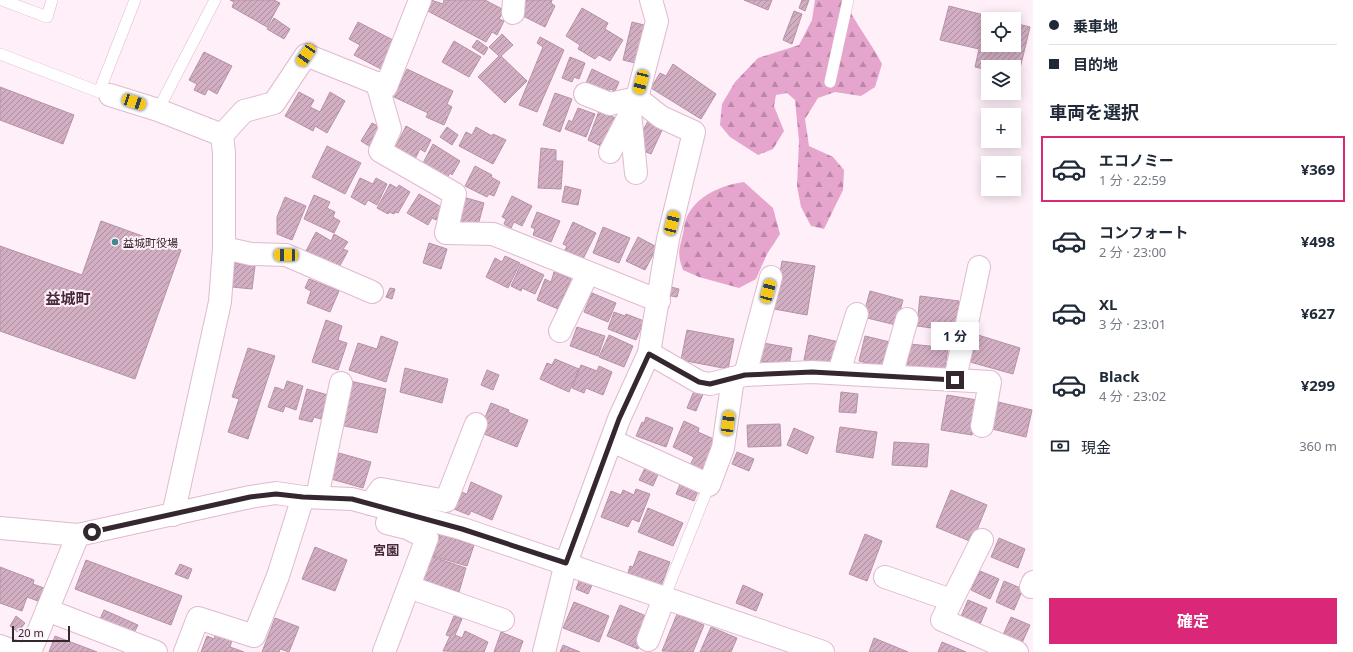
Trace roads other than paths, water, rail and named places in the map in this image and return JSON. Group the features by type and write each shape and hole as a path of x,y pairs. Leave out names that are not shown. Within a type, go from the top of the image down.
{"street":[{"path":"173,515 220,302 224,248 224,153 222,135 244,111 274,103 306,55 386,87 420,0"},
{"path":"610,152 633,105 657,21 651,0"},
{"path":"377,83 390,129 380,152 455,194 446,232 493,234 659,300"},
{"path":"544,652 566,563 619,419 649,354 668,239 694,132 633,105 610,104 584,94"},
{"path":"110,95 158,110 222,135"},
{"path":"633,105 636,173"},
{"path":"224,248 251,254 286,255 372,292"},
{"path":"955,380 979,267"},
{"path":"560,331 588,272"},
{"path":"612,441 709,485 723,448 739,376 771,277"},
{"path":"839,372 857,314"},
{"path":"891,376 907,319"},
{"path":"649,354 699,382 710,384 739,376 839,372 990,382 982,426"},
{"path":"185,652 198,618 254,636 310,497 341,383"},
{"path":"384,652 427,538 407,528 352,514 361,501 381,489 446,501 476,424"},
{"path":"0,528 78,534 257,496 276,494 361,501 462,529 566,563 616,583 823,652"},
{"path":"30,652 78,534"},
{"path":"982,540 942,620 1017,652"},
{"path":"885,577 952,600"},
{"path":"409,587 503,620"},
{"path":"648,640 664,598"},
{"path":"47,610 156,652"},
{"path":"0,646 16,652"}],"lane":[{"path":"2,0 46,17 52,0"},
{"path":"0,54 99,92 135,0"},
{"path":"158,110 215,0"},
{"path":"830,82 848,0"},
{"path":"664,598 709,485"}],"place":[{"name":"益城町役場","path":"115,242"}],"district":[{"name":"益城町","path":"68,298"},
{"name":"宮園","path":"386,550"}]}
